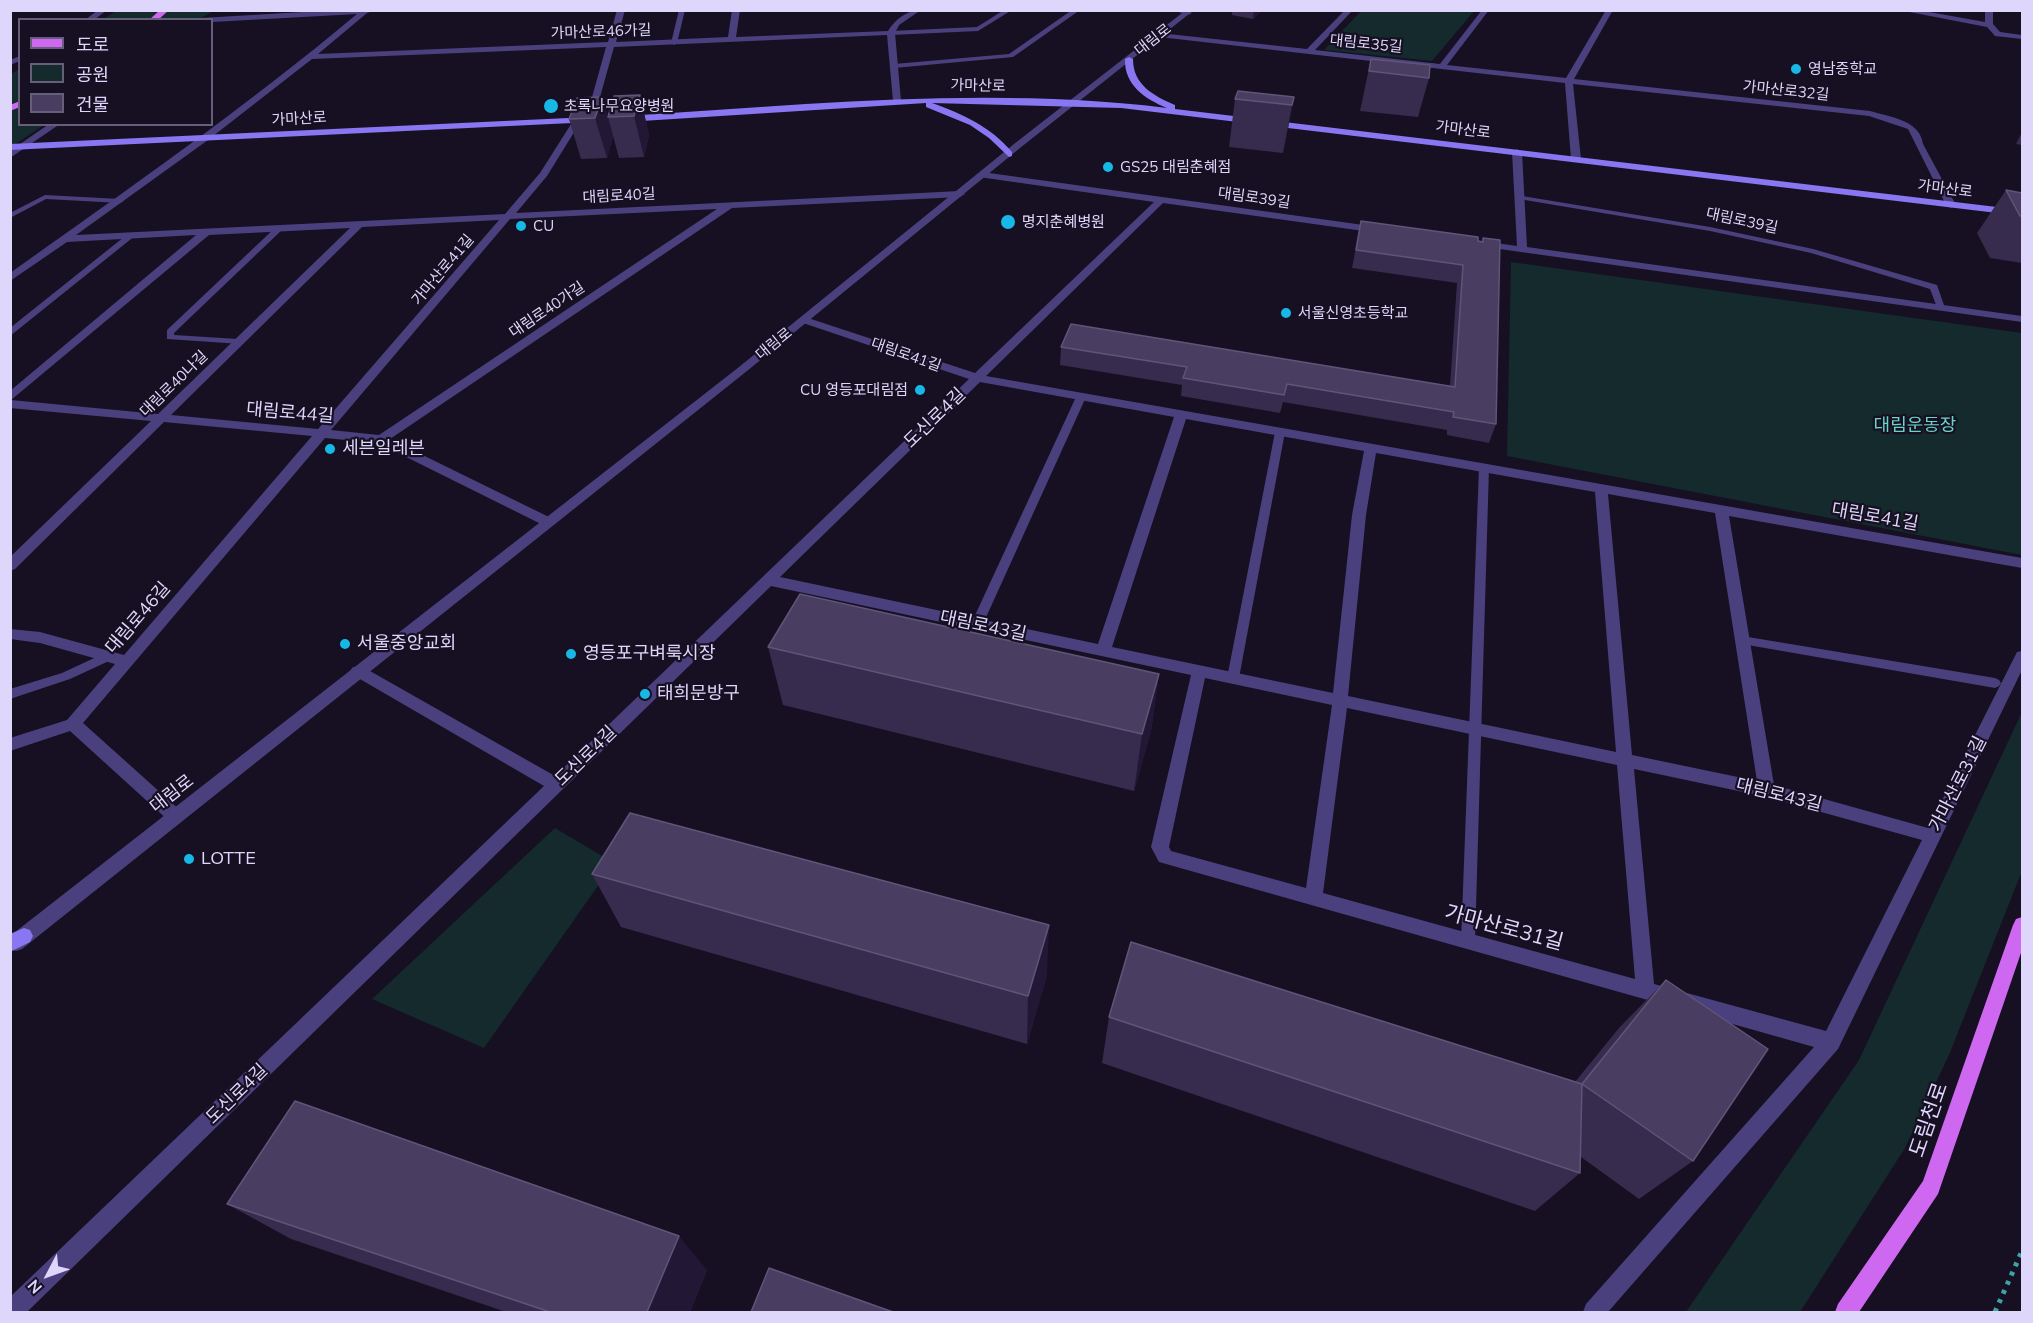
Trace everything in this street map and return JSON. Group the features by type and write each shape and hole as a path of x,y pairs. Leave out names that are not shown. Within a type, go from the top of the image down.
{"main road":[{"path":"1129,59 1127,69 1132,79 1140,87 1164,104 1191,114"},
{"name":"가마산로","path":"612,119 897,101 962,100 1121,105 2022,213"},
{"path":"917,101 974,123 993,136 1009,154"},
{"name":"가마산로","path":"10,147 601,120"},
{"name":"도림천로","path":"1846,1312 1931,1187 2022,925"}],"street":[{"path":"91,18 104,10"},
{"path":"211,18 225,10"},
{"path":"213,19 372,10"},
{"path":"590,120 621,10"},
{"path":"732,40 736,10"},
{"path":"897,101 891,33 896,24 918,10"},
{"name":"대림로","path":"1175,10 1190,12"},
{"path":"1309,52 1350,10"},
{"path":"1442,66 1486,10"},
{"path":"1576,159 1569,80 1610,10"},
{"path":"1902,10 1989,25 1998,34 2022,37"},
{"path":"1989,10 1989,25"},
{"path":"10,278 205,138 311,57 366,11"},
{"name":"대림로","path":"15,943 1190,12"},
{"name":"가마산로46가길","path":"311,57 891,33"},
{"name":"대림로35길","path":"1159,35 1569,80"},
{"name":"가마산로32길","path":"1569,80 1870,114 1911,127 1917,134 1918,144 1951,205"},
{"name":"가마산로41길","path":"323,434 544,174 577,121"},
{"path":"10,155 53,126"},
{"path":"1517,152 1522,250"},
{"name":"대림로39길","path":"982,176 1394,232"},
{"name":"대림로40길","path":"62,239 960,194"},
{"name":"도신로4길","path":"11,1312 1161,200"},
{"name":"대림로40가길","path":"381,439 730,205"},
{"name":"대림로40나길","path":"10,566 359,224"},
{"path":"10,397 207,231"},
{"path":"1475,243 2022,319"},
{"name":"대림로41길","path":"804,320 977,378 2022,563"},
{"name":"대림로44길","path":"10,404 381,439 548,522"},
{"path":"1102,650 1182,415"},
{"name":"대림로46길","path":"73,724 323,434"},
{"path":"1313,898 1340,700 1359,515 1371,448"},
{"path":"1601,489 1645,990"},
{"path":"1721,510 1767,790"},
{"name":"대림로43길","path":"768,580 1767,790 1932,836"},
{"path":"10,634 61,643 105,658 127,662"},
{"name":"가마산로31길","path":"1594,1312 1831,1042 2022,656"},
{"path":"358,671 557,785"},
{"name":"가마산로31길","path":"1199,671 1160,847 1165,858 1831,1042"},
{"path":"10,745 73,724 175,816"}],"lane":[{"path":"674,43 682,10"},
{"path":"891,33 978,29 1009,10"},
{"path":"894,66 1011,56 1077,10"},
{"path":"10,216 45,197 120,201"},
{"name":"대림로39길","path":"1519,197 1710,229 1813,251 1934,287 1941,308"},
{"path":"238,342 170,337 170,332 280,228"},
{"path":"10,333 132,235"},
{"path":"977,624 1081,397"},
{"path":"1233,678 1280,432"},
{"path":"1468,941 1484,468"},
{"path":"1743,640 1995,683"},
{"path":"10,694 66,676 105,658"}],"path":[{"path":"1995,1312 2022,1251"}],"green space":[{"path":"116,11 213,11 202,18 105,18"},
{"path":"1361,11 1474,11 1432,61 1324,50"},
{"path":"18,70 18,126 42,126 11,147 11,74"},
{"name":"대림운동장","path":"1511,262 2022,333 2022,555 1507,456"},
{"path":"2022,712 2022,871 1949,1055 1905,1148 1800,1312 1686,1312 1859,1060"},
{"path":"555,828 614,863 484,1048 372,999"}],"building":[{"path":"1371,59 1430,65 1429,78 1369,71"},
{"path":"1238,91 1294,97 1292,105 1235,99"},
{"path":"640,95 634,116 608,117 614,96"},
{"path":"602,97 595,118 569,119 577,98"},
{"path":"2006,190 2022,193 2022,216 2020,216"},
{"path":"1361,221 1478,237 1478,241 1483,242 1483,238 1500,240 1496,424 1453,417 1454,412 1287,384 1284,395 1183,378 1187,367 1061,347 1071,324 1455,387 1463,265 1356,250"},
{"path":"800,594 1159,674 1142,734 768,647"},
{"path":"630,813 1049,925 1028,996 592,874"},
{"path":"1131,942 1582,1084 1580,1173 1109,1017"},
{"path":"1666,980 1768,1049 1693,1161 1582,1084"},
{"path":"295,1101 679,1236 647,1312 550,1312 227,1204"},
{"path":"769,1268 893,1312 751,1312"}],"place":[{"name":"영남중학교","path":"1796,69"},
{"name":"초록나무요양병원","path":"551,106"},
{"name":"GS25 대림춘혜점","path":"1108,167"},
{"name":"명지춘혜병원","path":"1008,222"},
{"name":"CU","path":"521,226"},
{"name":"서울신영초등학교","path":"1286,313"},
{"name":"CU 영등포대림점","path":"920,390"},
{"name":"세븐일레븐","path":"330,449"},
{"name":"서울중앙교회","path":"345,644"},
{"name":"영등포구벼룩시장","path":"571,654"},
{"name":"태희문방구","path":"645,694"},
{"name":"LOTTE","path":"189,859"}]}
